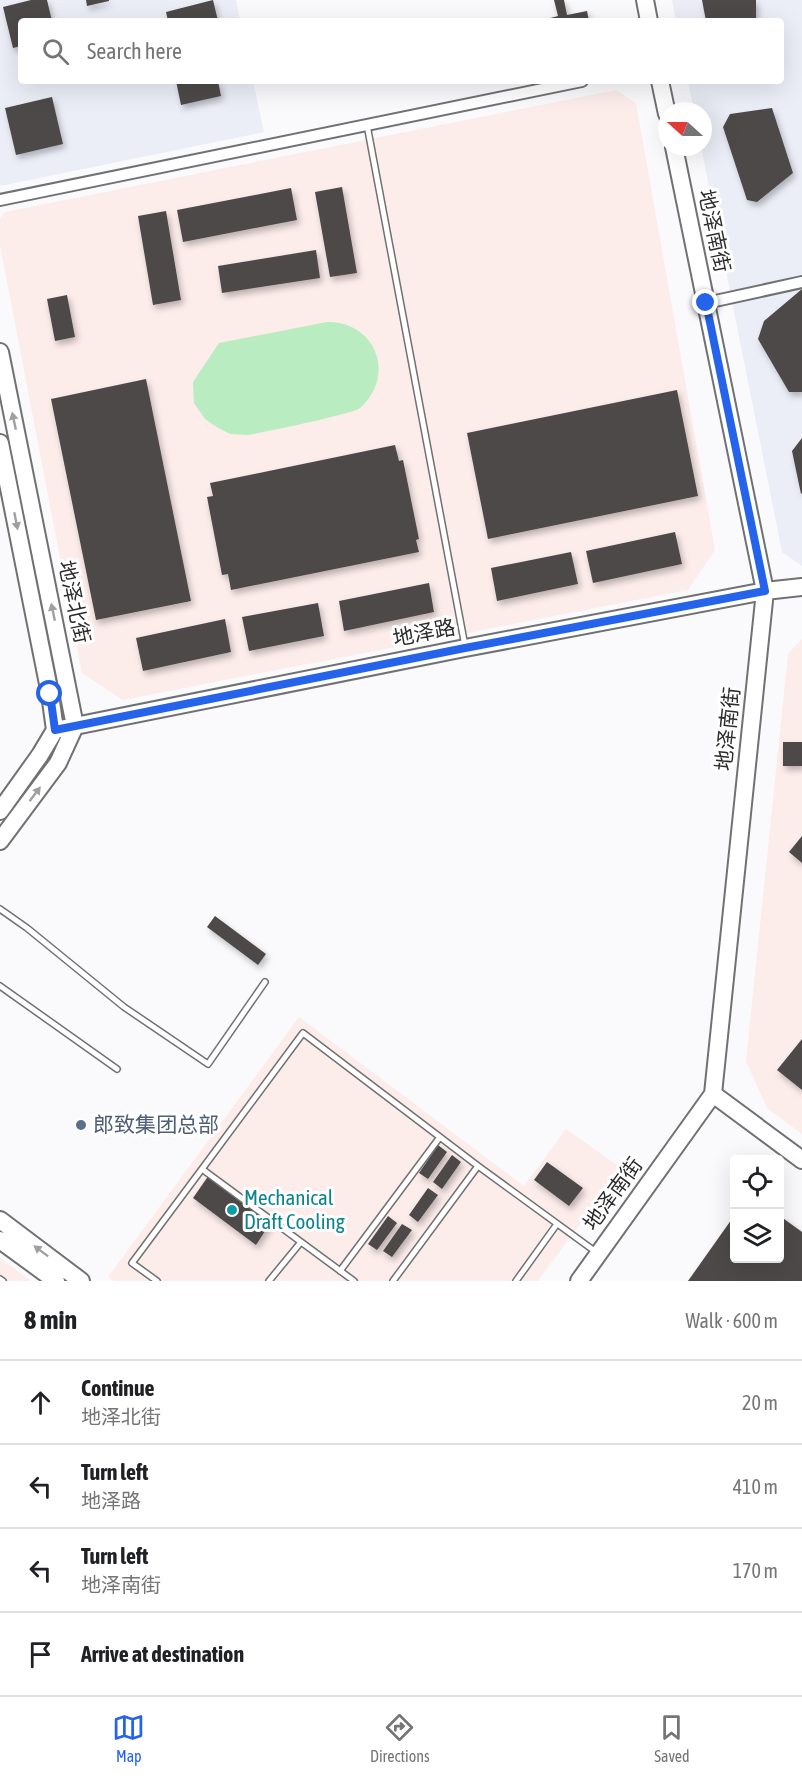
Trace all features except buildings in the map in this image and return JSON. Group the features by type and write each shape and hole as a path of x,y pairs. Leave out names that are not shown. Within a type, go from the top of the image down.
{"street":[{"path":"645,0 648,18"},
{"path":"0,200 567,84"},
{"path":"661,84 664,102"},
{"name":"地泽南街","path":"579,1281 713,1094 765,591 676,156"},
{"path":"706,303 802,282"},
{"name":"地泽北街","path":"0,352 75,726"},
{"name":"地泽北街","path":"0,443 48,683 55,730"},
{"name":"地泽路","path":"55,730 465,648 765,591 802,587"},
{"path":"0,841 58,763 75,726"},
{"path":"0,811 55,730"},
{"path":"713,1094 802,1160"},
{"path":"2,1234 56,1281"},
{"path":"2,1234 81,1281"}],"lane":[{"path":"367,125 465,648"},
{"path":"0,909 27,928 124,1007 208,1064 266,982"},
{"path":"0,986 117,1069"},
{"path":"157,1281 132,1263 303,1033 598,1254"},
{"path":"340,1271 440,1137"},
{"path":"393,1281 478,1166"},
{"path":"202,1168 354,1281"},
{"path":"516,1281 557,1224"},
{"path":"269,1281 301,1242"}],"shaded area":[{"path":"0,0 236,0 239,18 18,18 18,84 254,84 264,132 0,186"},
{"path":"672,0 802,0 802,566 782,552 703,156 712,156 712,102 692,102 689,84 784,84 784,18 675,18"},
{"path":"616,90 636,103 715,550 688,590 123,700 82,673 0,245 0,220 5,212"},
{"path":"802,639 802,1134 767,1108 746,1061 788,654"},
{"path":"299,1017 524,1186 566,1129 621,1168 538,1281 114,1281 108,1277"},
{"path":"0,1258 31,1281 0,1281"}],"green space":[{"path":"327,322 344,324 358,330 375,352 378,366 377,380 371,395 360,408 289,427 248,435 230,434 205,419 194,403 193,382 219,343"}],"place":[{"name":"郎致集团总部","path":"81,1125"},
{"name":"Mechanical Draft Cooling","path":"232,1210"}],"route":[{"path":"50,694 55,730 765,591 706,303"}]}
